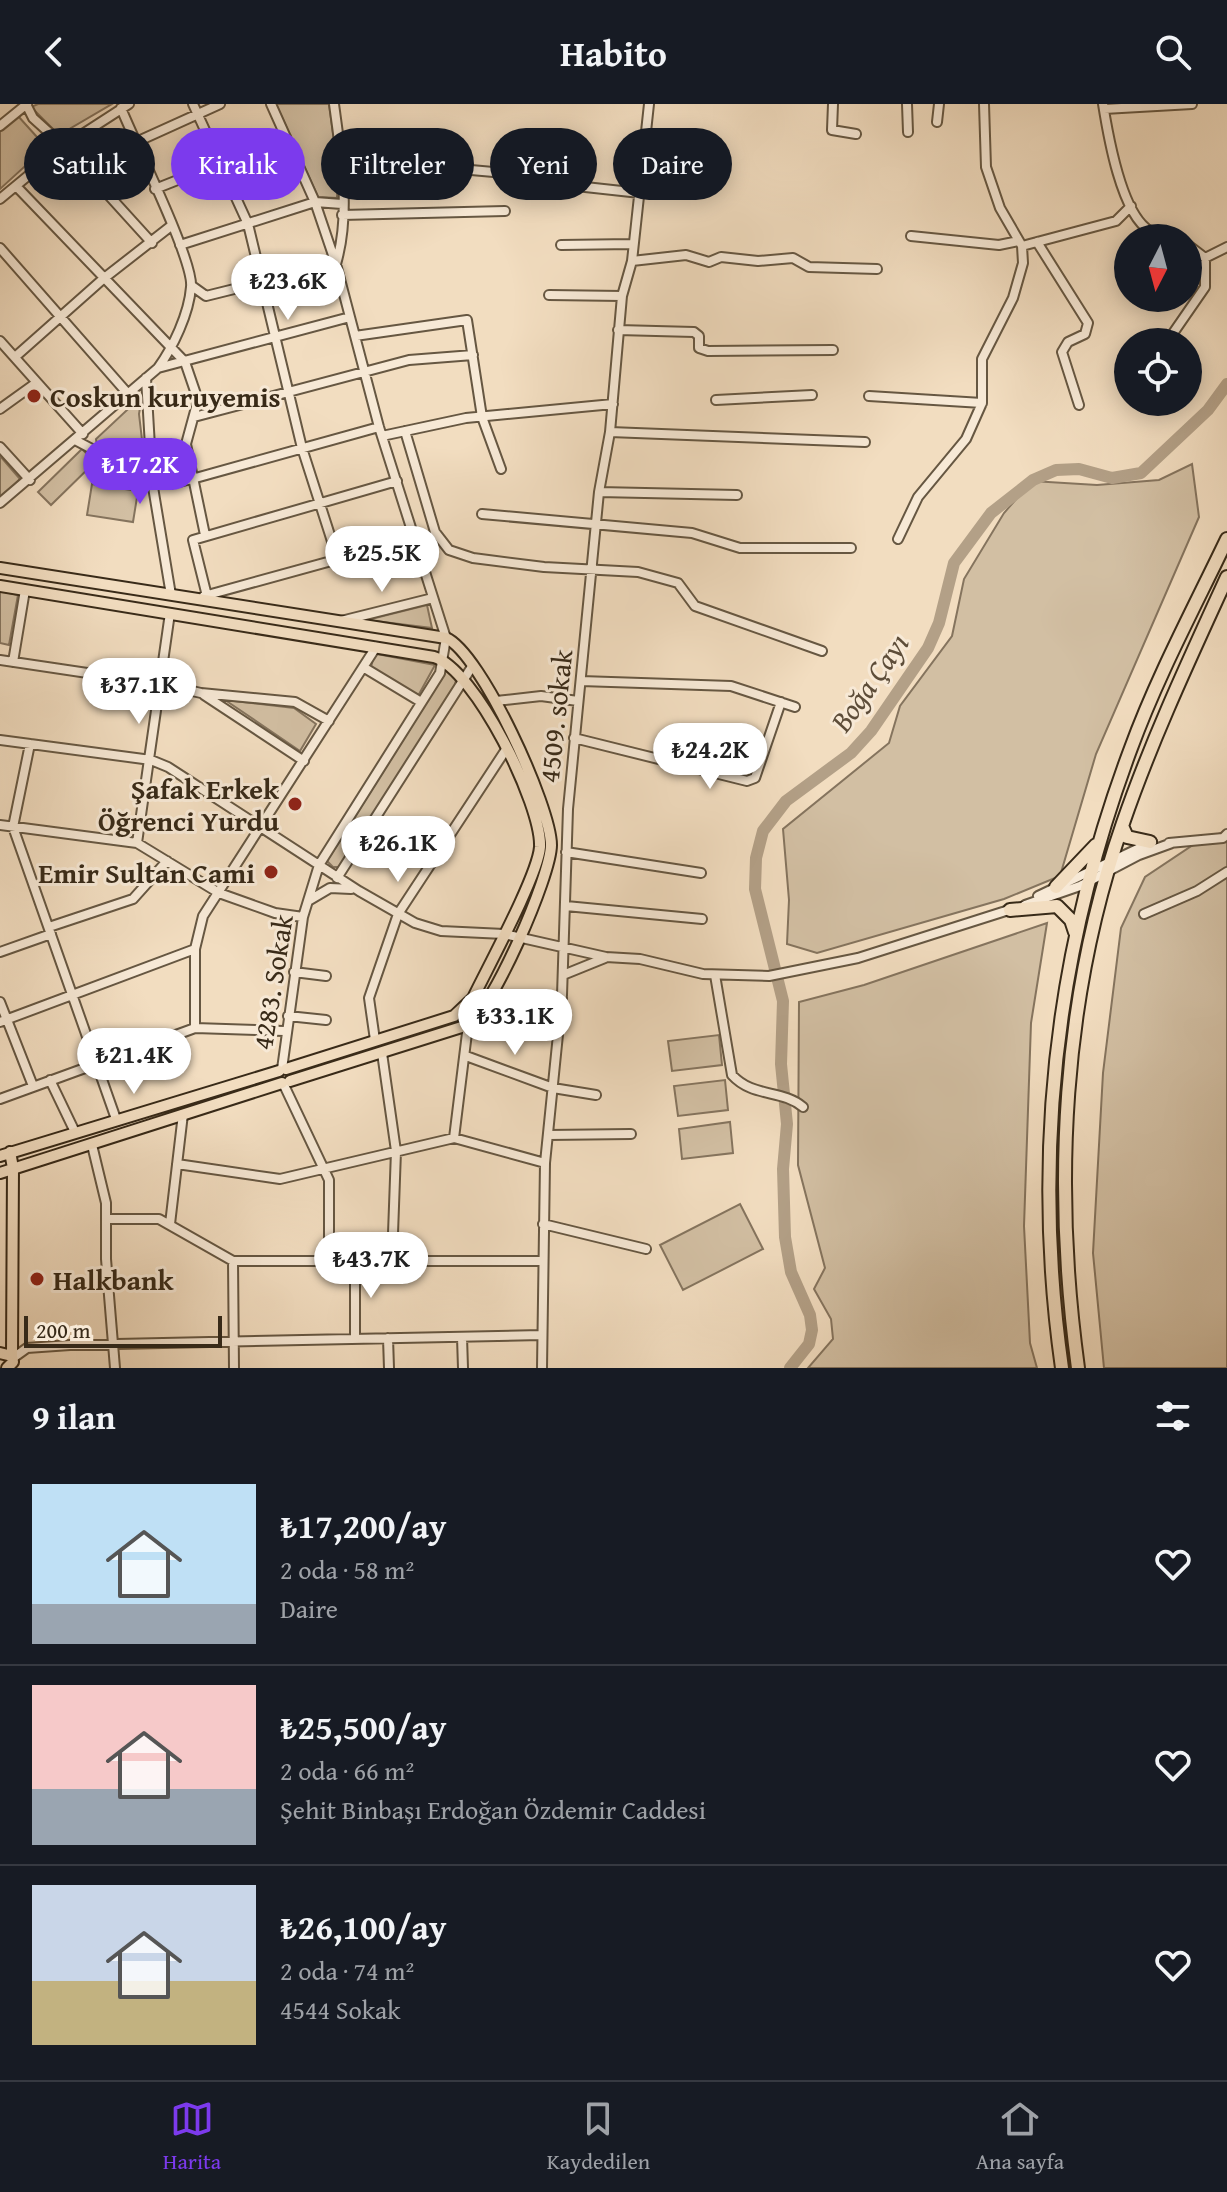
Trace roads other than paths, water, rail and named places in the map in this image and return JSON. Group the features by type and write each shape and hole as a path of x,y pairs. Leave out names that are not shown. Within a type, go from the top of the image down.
{"highway":[{"path":"1062,1368 1049,1252 1048,1135 1053,1069 1075,932 1100,839 1132,745 1227,539"},
{"path":"1078,1368 1066,1256 1065,1137 1083,974 1122,825 1168,704 1227,577"},
{"path":"1122,825 1127,837 1150,842"},
{"path":"1056,887 1100,839"},
{"path":"1010,910 1057,906 1071,920 1075,932"}],"main road":[{"path":"0,568 446,638 463,650 496,701 549,825 550,861 496,985 472,1023 0,1173"},
{"path":"0,586 443,659 486,707 529,799 540,849 504,934 464,1011 5,1154 13,1168 8,1364"},
{"path":"282,1069 291,1073 286,1082"},
{"path":"0,1353 8,1364"}],"street":[{"path":"0,126 26,104 33,118 44,128"},
{"path":"193,104 206,128"},
{"path":"155,134 220,104"},
{"name":"4283. Sokak","path":"271,104 282,128"},
{"path":"334,104 337,128"},
{"name":"4509. sokak","path":"647,128 649,104"},
{"path":"833,104 832,130 856,134"},
{"path":"907,104 908,132"},
{"path":"937,122 939,104"},
{"path":"898,539 902,523 918,497 966,439 982,403 982,359 1013,298 1023,263 1020,243 1000,208 986,167 984,104"},
{"path":"1144,224 1131,206 1121,182 1103,106 1192,104"},
{"path":"91,128 125,106 130,128"},
{"path":"474,170 527,175 567,185 613,190"},
{"path":"0,199 24,179"},
{"name":"4283. Sokak","path":"282,1069 284,1031 303,917 319,865 440,673 446,638 381,431 336,264 305,180"},
{"path":"0,503 129,395 158,368 171,349 192,286 180,245 155,189 171,183"},
{"path":"16,186 185,362 198,400 186,444 205,535"},
{"path":"113,200 152,243"},
{"path":"238,200 248,224 302,448 338,560"},
{"path":"192,286 206,296 336,264 342,241 342,200"},
{"name":"4509. sokak","path":"542,1368 545,1163 562,998 566,852 574,738 595,524 610,432 622,296 632,261 639,200"},
{"path":"180,245 315,202 342,204"},
{"path":"911,236 999,245 1037,242 1116,221 1131,206"},
{"path":"342,215 505,211"},
{"path":"15,357 103,279 171,226"},
{"path":"1037,242 1089,326 1085,334 1068,342 1062,352 1079,405"},
{"path":"561,245 632,244"},
{"path":"1205,258 1227,247"},
{"path":"0,248 129,395"},
{"path":"632,261 686,255 709,262 721,257 758,261 793,258 809,267 877,269"},
{"path":"1177,328 1205,287 1205,258"},
{"path":"549,295 622,296"},
{"path":"158,368 350,317"},
{"path":"355,336 467,320 482,417 501,469"},
{"path":"618,330 694,332 699,336 699,348 708,351 833,350"},
{"path":"0,341 79,437 152,481 170,484 302,448 381,431 405,431 482,417 613,404"},
{"path":"194,417 409,360 473,355"},
{"path":"146,378 152,481 171,595"},
{"path":"0,409 36,383"},
{"path":"716,400 812,395"},
{"path":"869,396 982,403"},
{"path":"405,431 435,532 449,550 486,560 591,572 638,572 678,583 695,606 822,651"},
{"path":"610,432 865,442"},
{"path":"0,447 30,480"},
{"path":"207,596 193,540 319,501 397,481"},
{"path":"599,492 737,495"},
{"path":"482,514 692,533 740,548 851,548"},
{"path":"191,598 415,538"},
{"path":"13,662 25,590"},
{"path":"338,621 433,598"},
{"path":"137,843 170,613"},
{"path":"195,1028 195,949 203,916 376,647"},
{"path":"0,660 161,684 201,693 295,702 329,721"},
{"path":"337,878 473,665"},
{"path":"363,667 421,702"},
{"path":"581,681 731,686 795,707"},
{"path":"201,693 304,761"},
{"path":"496,701 541,696 578,701"},
{"path":"574,738 747,781 755,778 781,702"},
{"path":"0,740 151,760 168,767 337,878 398,914 441,931 504,934 606,957 640,959 715,975 769,976 858,958 1010,910 1089,878 1150,842 1223,838 1227,834"},
{"path":"30,744 13,827 116,1119"},
{"path":"375,1040 369,998 398,914 505,751"},
{"path":"0,825 137,843 219,893 275,913 303,917"},
{"path":"1109,867 1172,843"},
{"path":"566,852 701,873"},
{"path":"0,952 133,899 167,861"},
{"path":"1144,914 1197,891 1227,872"},
{"path":"1010,910 1056,887 1089,878"},
{"path":"307,901 330,888 359,891"},
{"path":"566,906 702,919"},
{"path":"3,1020 195,949"},
{"path":"563,975 606,957"},
{"path":"294,972 326,976"},
{"path":"715,975 730,1071 741,1083 766,1095 783,1096 803,1107"},
{"path":"496,985 497,999 514,1014"},
{"path":"454,1138 472,1023 514,1014 562,998"},
{"path":"0,1002 3,1020 33,1086"},
{"path":"288,1016 326,1020"},
{"path":"0,1099 97,1061 195,1028 284,1031"},
{"path":"382,1053 396,1151 392,1261"},
{"path":"466,1056 553,1088 596,1095"},
{"path":"50,1080 75,1132"},
{"name":"4283. Sokak","path":"286,1082 293,1105 324,1168 331,1193 329,1261"},
{"path":"170,1224 183,1114"},
{"path":"548,1135 631,1134"},
{"path":"177,1164 280,1179 454,1138 545,1163"},
{"path":"92,1145 107,1219 106,1259 115,1368"},
{"path":"107,1219 159,1219 233,1261 542,1261"},
{"path":"543,1224 646,1249"},
{"path":"233,1261 234,1368"},
{"path":"355,1261 355,1339"},
{"path":"8,1364 27,1348 541,1335"},
{"path":"462,1337 463,1368"},
{"path":"388,1338 389,1368"}],"waterway":[{"name":"Boğa Çayı","path":"790,1368 809,1344 812,1330 810,1315 791,1272 785,1237 783,1169 787,1124 781,1064 783,1001 755,889 756,858 763,831 786,801 851,753 871,731 928,648 939,623 954,563 991,513 1033,480 1056,470 1079,469 1112,478 1141,473 1208,410 1227,384"}],"place":[{"name":"Coskun kuruyemis","path":"34,396"},
{"name":"Şafak Erkek Öğrenci Yurdu","path":"295,804"},
{"name":"Emir Sultan Cami","path":"271,872"},
{"name":"Halkbank","path":"37,1279"}]}
